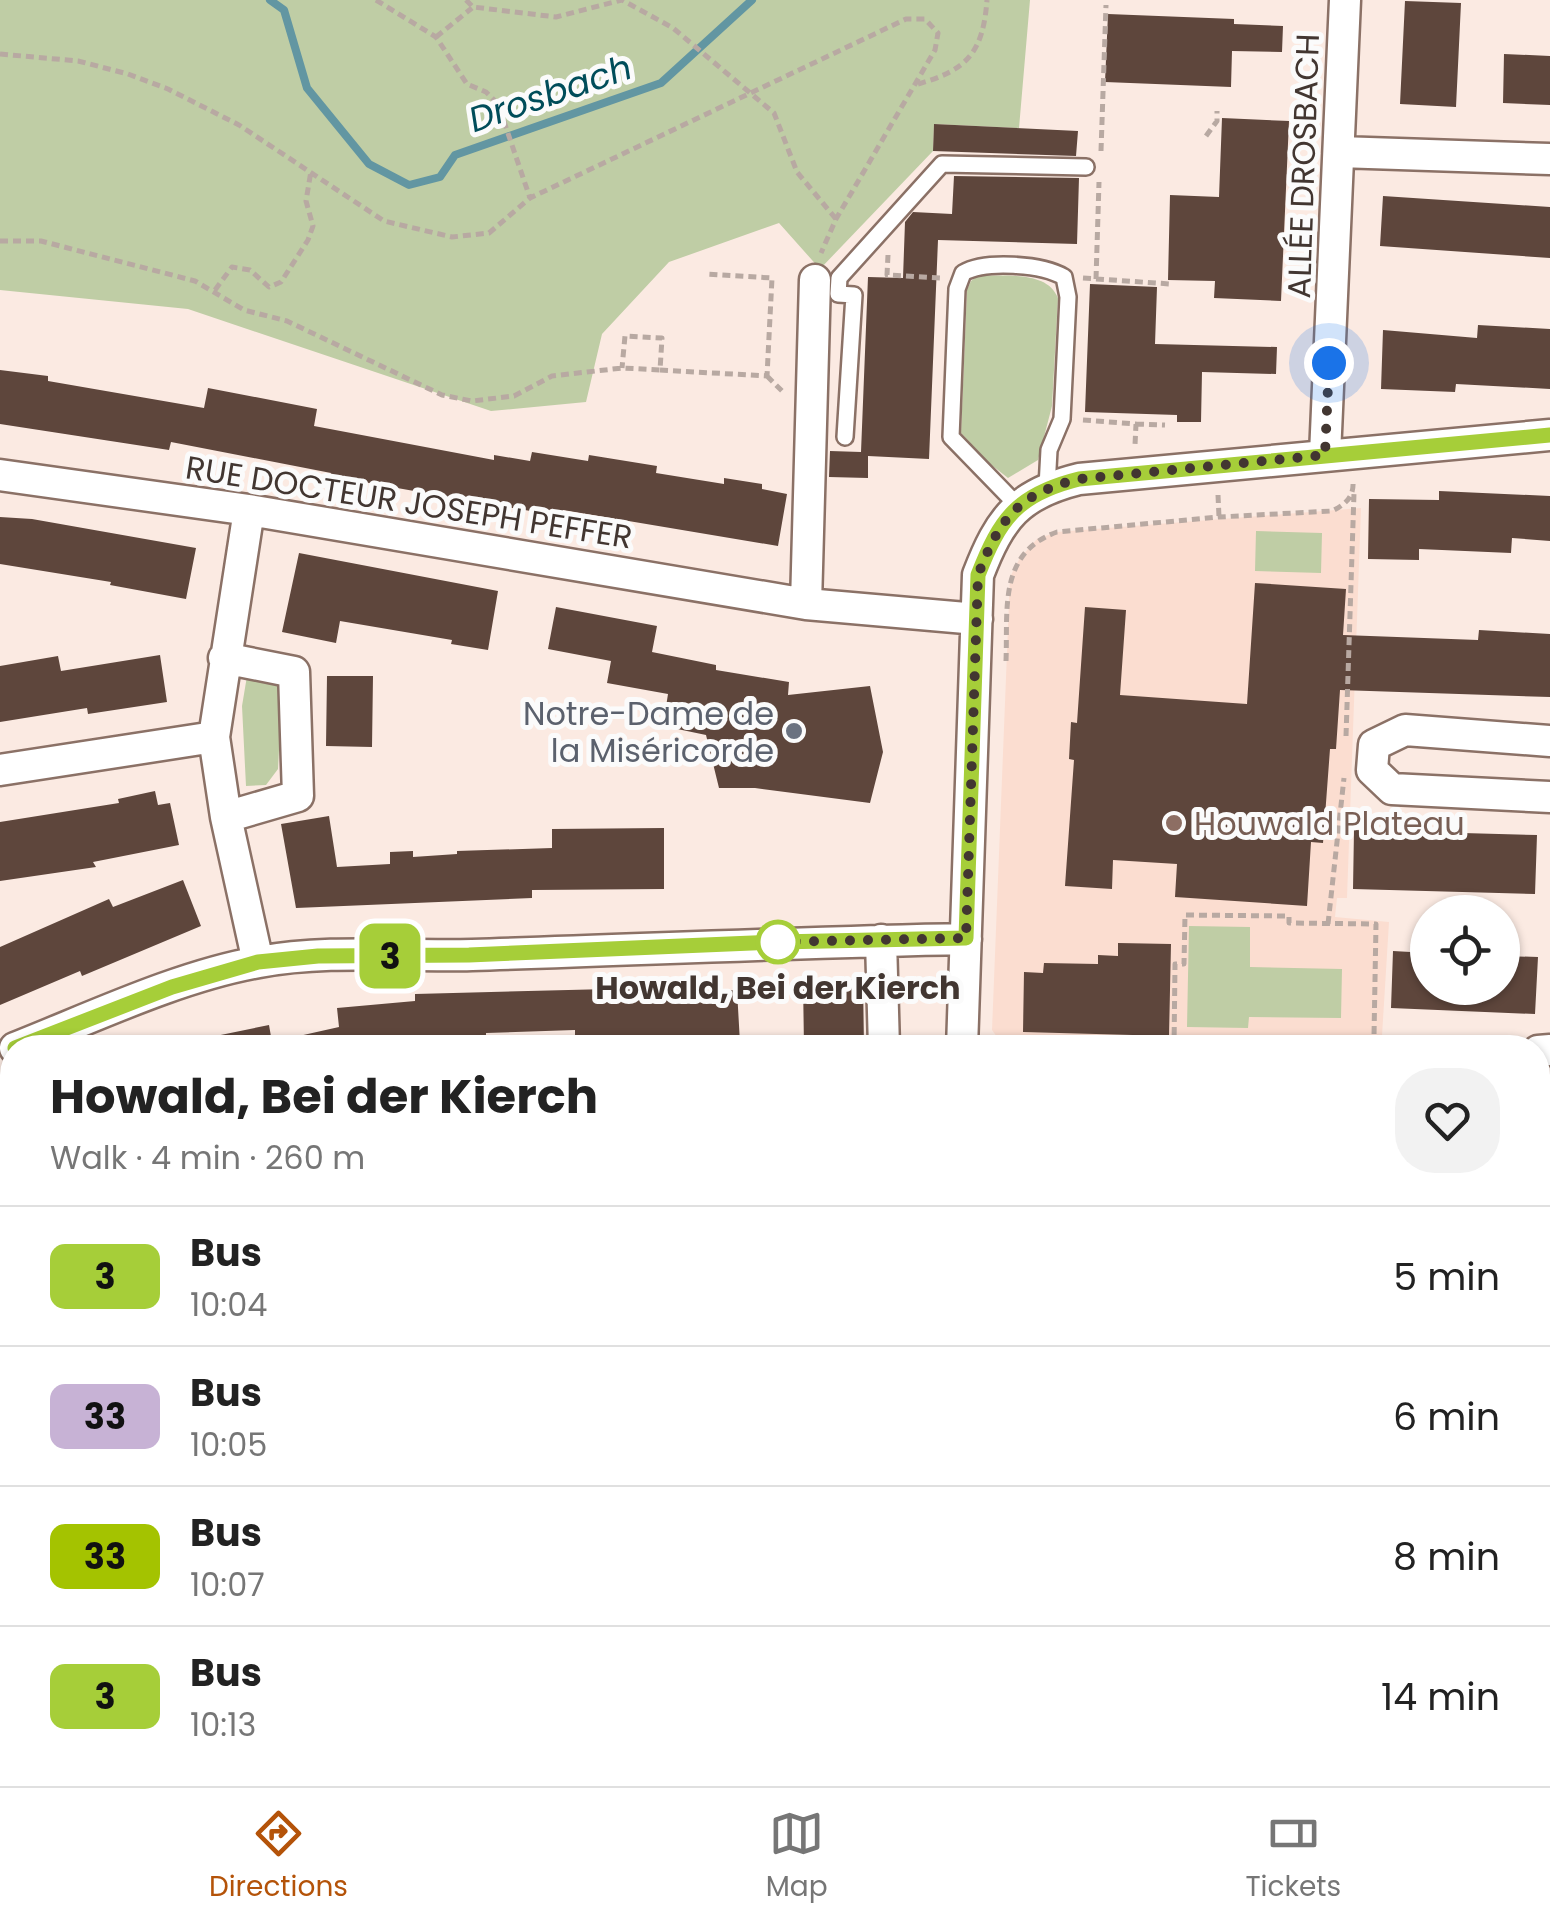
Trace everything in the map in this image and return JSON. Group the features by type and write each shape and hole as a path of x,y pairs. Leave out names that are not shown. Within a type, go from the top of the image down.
{"street":[{"name":"ALLÉE DROSBACH","path":"1339,454 1338,152 1345,0"},
{"path":"1338,152 1550,159"},
{"path":"806,604 827,279"},
{"path":"962,1035 978,575 993,536 1018,506 1047,487 1079,479 1550,435"},
{"name":"RUE DOCTEUR JOSEPH PEFFER","path":"0,475 249,510 806,604 977,619"},
{"path":"249,510 214,736 226,817 258,962"},
{"path":"224,658 294,672 298,796 226,817"},
{"path":"1550,741 1406,730 1374,745 1372,770 1392,788 1550,797"},
{"path":"0,770 214,736"},
{"path":"48,1035 172,987 258,962 318,956 469,955 966,938"},
{"path":"881,940 884,1035"}],"lane":[{"path":"845,437 854,295 838,294 827,279 889,222 942,164 1093,164"},
{"path":"1018,506 951,437 957,289 962,272 976,266 1050,269 1064,277 1068,297 1062,419 1049,450 1047,487"}],"path":[{"path":"376,0 436,38 467,84 486,92 498,104 530,198"},
{"path":"466,0 473,7 556,17 622,0 672,28 774,113 798,172 836,219"},
{"path":"915,84 952,74 970,56 985,24 987,0"},
{"path":"1093,164 1106,5"},
{"path":"436,38 473,7"},
{"path":"0,54 78,62 168,89 239,125 384,221 452,237 488,233 530,198 906,18 925,20 938,33 935,50 836,219 822,252 827,279"},
{"path":"1206,136 1218,111"},
{"path":"215,290 232,267 250,270 269,287 282,282 308,240 312,226 306,201 311,172"},
{"path":"1096,279 1100,182"},
{"path":"889,222 887,275 960,279"},
{"path":"0,240 41,241 195,280 244,310 287,321 442,395 472,401 514,396 552,376 622,368 767,376 772,278 706,274"},
{"path":"1064,277 1170,284"},
{"path":"622,368 625,336 662,338 660,370"},
{"path":"1062,419 1165,425"},
{"path":"1134,473 1136,424"},
{"path":"1339,454 1354,490 1346,745"},
{"path":"1217,483 1219,517"},
{"path":"1006,672 1010,577 1037,539 1057,532 1332,511 1346,504 1354,490"},
{"path":"1328,924 1345,764 1373,761"},
{"path":"1174,1035 1176,964 1184,964 1185,915 1289,916 1289,923 1376,924 1374,1035"}],"shaded area":[{"name":"Houwald Plateau","path":"1361,508 1347,898 1337,898 1335,917 1389,922 1382,1035 996,1035 992,1030 1010,577 1037,539 1057,532"}],"green space":[{"path":"0,0 1030,0 1019,128 934,124 933,151 820,269 779,223 669,262 602,334 586,402 491,411 188,309 0,290"},
{"path":"979,275 1035,279 1053,289 1058,298 1052,406 1038,460 1008,478 961,433 967,290"},
{"path":"1256,531 1322,533 1321,573 1255,571"},
{"path":"248,670 272,677 282,692 278,769 266,785 246,786 242,706"},
{"path":"1189,926 1250,927 1250,967 1342,969 1341,1018 1249,1017 1248,1028 1187,1027"}],"building":[{"path":"1405,1 1461,3 1456,107 1400,104"},
{"path":"1108,14 1234,19 1234,24 1283,26 1282,52 1232,51 1231,87 1105,82"},
{"path":"1504,54 1550,56 1550,105 1503,103"},
{"path":"1222,118 1289,121 1281,301 1214,298 1215,281 1168,280 1170,195 1219,197"},
{"path":"934,124 1078,131 1076,156 933,151"},
{"path":"954,176 1079,178 1077,244 938,240 929,459 868,456 868,478 829,477 830,451 861,452 868,277 903,278 905,222 913,212 952,214"},
{"path":"1383,196 1550,207 1550,258 1380,246"},
{"path":"1090,284 1157,287 1155,344 1277,347 1276,374 1202,372 1201,422 1177,422 1177,415 1085,412"},
{"path":"1478,325 1550,329 1550,389 1456,384 1455,392 1381,389 1383,330 1477,338"},
{"path":"0,370 204,408 208,388 317,409 314,426 494,460 494,455 530,461 532,452 588,461 589,455 657,466 656,473 724,484 724,478 762,484 762,489 787,494 778,546 563,510 562,516 487,504 171,442 169,450 0,424"},
{"path":"1439,491 1550,496 1550,541 1512,538 1511,553 1419,549 1419,560 1368,559 1369,499 1439,500"},
{"path":"0,517 32,519 196,548 186,599 0,564"},
{"path":"299,553 498,591 488,650 340,621 336,643 282,632"},
{"path":"1255,583 1346,589 1343,635 1478,640 1479,630 1550,634 1550,697 1340,690 1336,749 1330,749 1323,843 1311,842 1307,906 1175,897 1177,864 1113,860 1112,889 1065,886 1074,760 1069,759 1071,722 1077,723 1085,607 1126,610 1120,695 1247,704"},
{"name":"Notre-Dame de la Miséricorde","path":"556,607 657,626 652,652 716,665 716,670 789,682 788,695 870,686 883,752 870,803 755,788 719,788 706,735 663,726 668,694 607,683 611,661 548,649"},
{"path":"160,655 167,702 88,714 87,708 0,722 0,666 58,656 61,671"},
{"path":"327,676 373,676 372,747 326,746"},
{"path":"155,791 158,805 170,803 179,845 93,862 96,867 0,881 0,822 119,803 118,799"},
{"path":"329,816 337,867 390,864 390,852 413,851 413,857 457,851 552,848 552,829 664,828 664,889 532,890 532,898 296,908 281,824"},
{"path":"1354,830 1537,835 1535,894 1353,889"},
{"path":"183,880 201,926 82,976 80,971 0,1005 0,947 109,899 113,907"},
{"path":"1118,943 1171,944 1169,1035 1023,1032 1024,972 1043,973 1044,963 1098,964 1098,955 1118,956"},
{"path":"1393,951 1410,952 1410,1005 1520,1005 1520,956 1538,957 1535,1014 1391,1008"},
{"path":"863,979 864,1035 804,1035 803,980"},
{"path":"649,988 649,994 737,990 740,1035 575,1035 575,1030 486,1035 303,1035 339,1027 337,1008 415,1001 415,994"},
{"path":"269,1025 271,1035 221,1035"}],"waterway":[{"name":"Drosbach","path":"270,0 284,10 307,88 369,164 409,185 440,177 455,155 661,83 752,0"}],"bus line":[{"name":"3","path":"48,1035 172,987 258,962 318,956 469,955 966,938 978,575 993,536 1018,506 1047,487 1079,479 1550,435"}],"place":[{"name":"Notre-Dame de la Miséricorde","path":"794,731"},
{"name":"Houwald Plateau","path":"1174,823"},
{"name":"Howald, Bei der Kierch","path":"778,942"}],"route":[{"path":"778,942 966,938 978,575 993,536 1018,506 1047,487 1079,479 1325,455 1329,363"}]}
